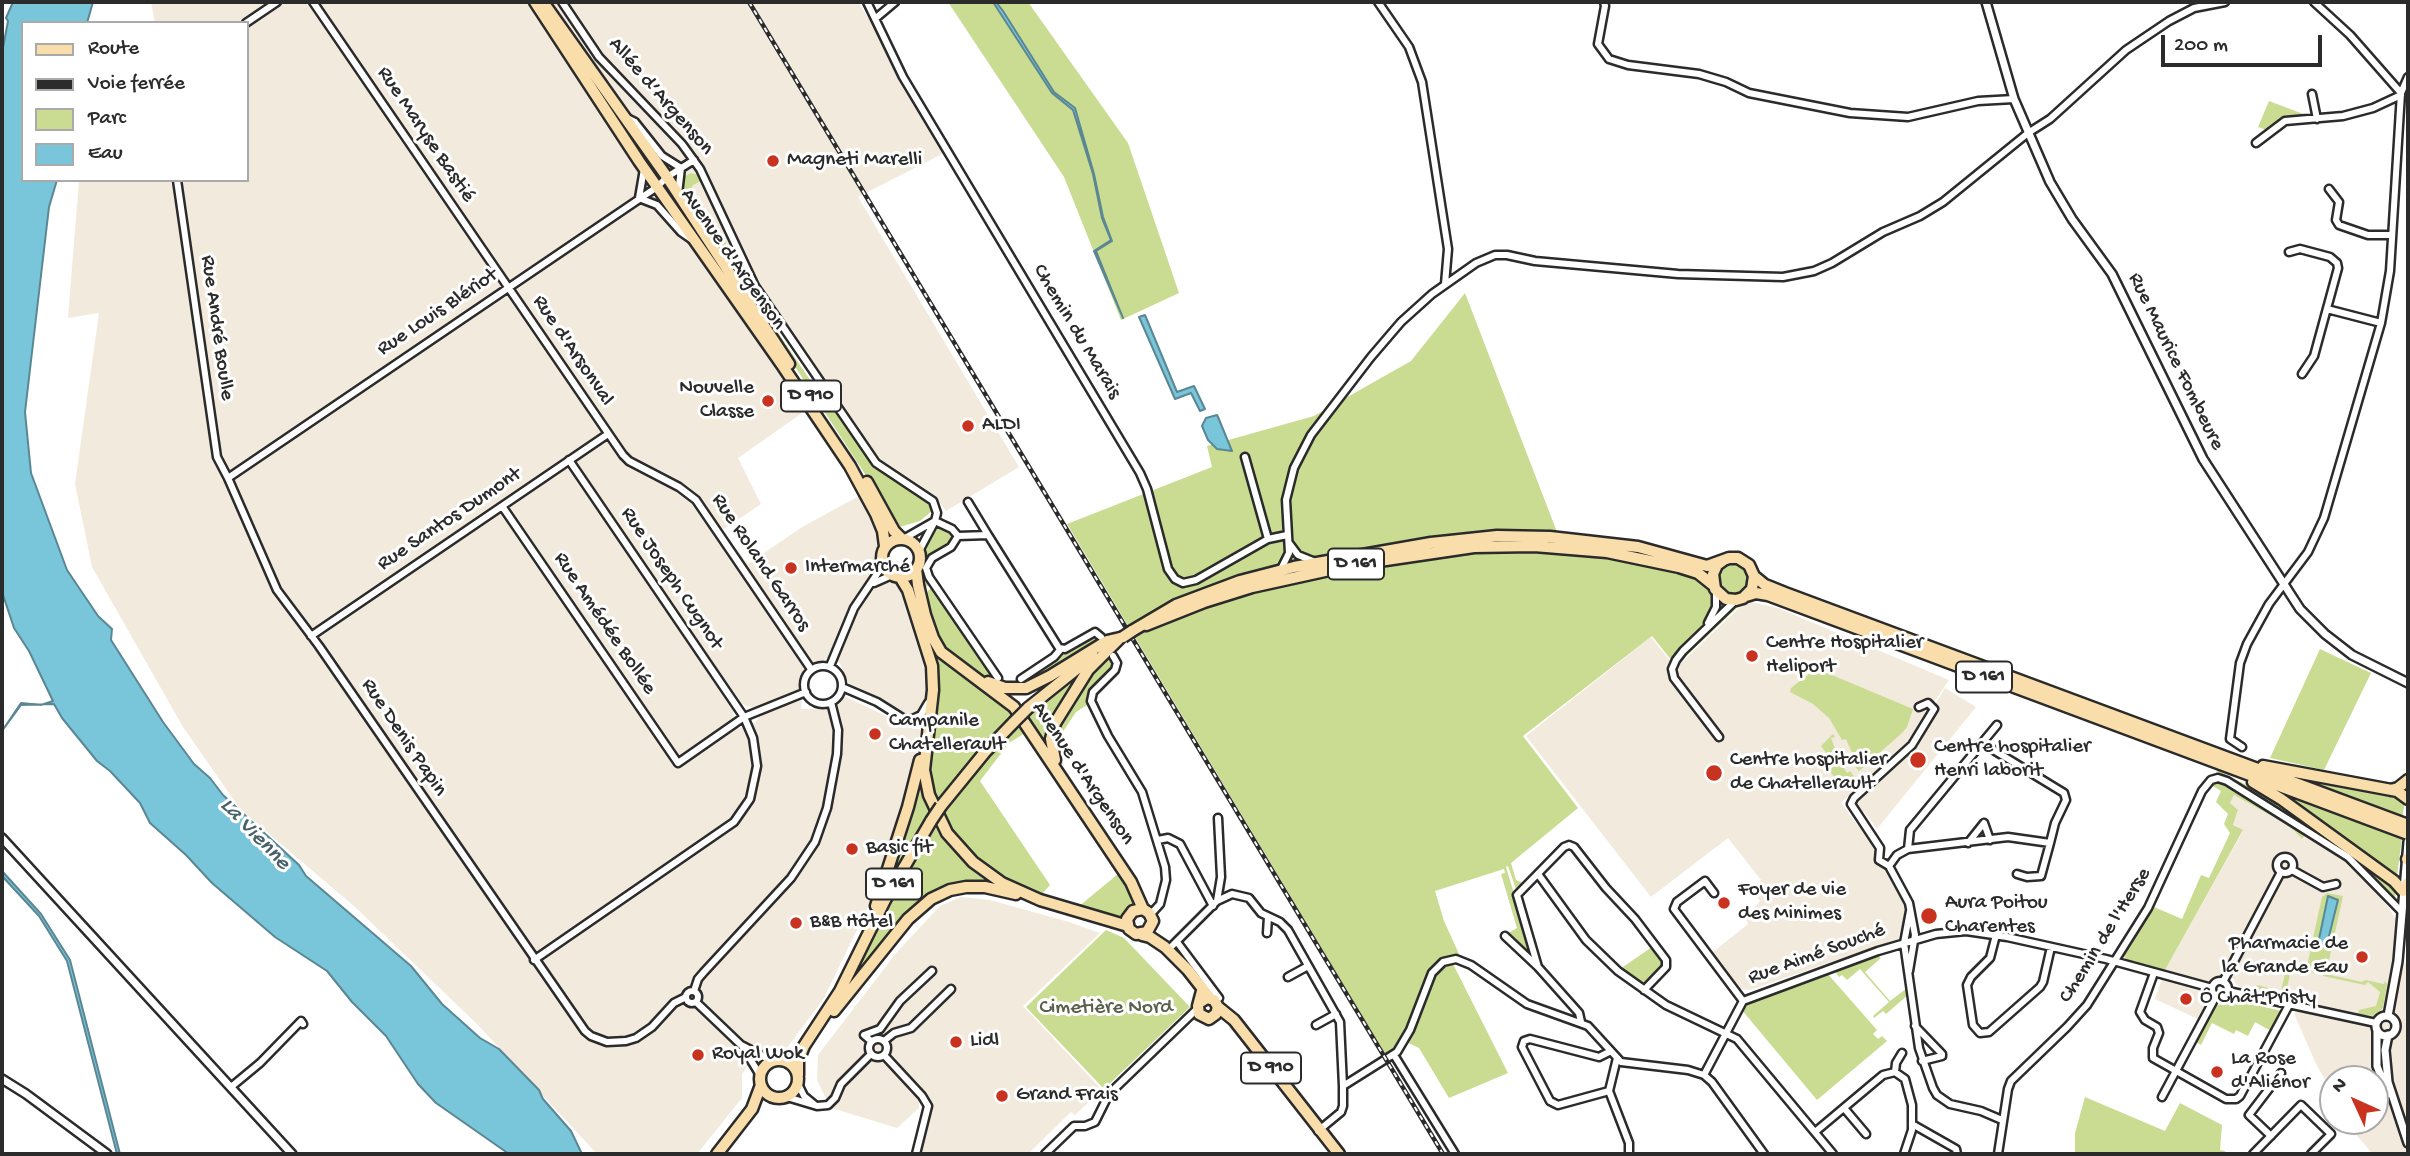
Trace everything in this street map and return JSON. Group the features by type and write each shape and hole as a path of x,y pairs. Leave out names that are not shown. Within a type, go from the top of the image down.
{"main road":[{"name":"Avenue d'Argenson","path":"535,2 693,241 850,466 877,514 885,546"},
{"name":"Avenue d'Argenson","path":"543,2 667,177 860,471 894,531 903,538"},
{"path":"642,165 667,177"},
{"path":"657,187 685,205"},
{"name":"D 161","path":"798,1079 798,1061 804,1046 822,1020 885,900 941,806 985,752 1028,708 1080,665 1157,614 1196,596 1240,581 1318,562 1431,542 1525,536 1618,544 1707,566 1724,560"},
{"path":"896,576 912,574 920,561 916,545 903,538 895,539 885,546 881,555 883,565 908,590 933,675 932,708 924,770 929,795 941,823 957,846 973,862 1002,883 1040,900"},
{"name":"D 161","path":"1142,625 1155,623 1203,602 1296,576 1411,555 1482,546 1607,552 1679,566 1698,573 1714,588"},
{"path":"1724,560 1742,560 1749,565 1754,576 1754,586 1741,598 1724,598 1714,588 1713,572 1724,560"},
{"name":"Avenue d'Argenson","path":"916,569 919,595 935,643 946,657 1014,707 1131,882 1166,948"},
{"name":"D 161","path":"1754,576 1765,585 1785,593 2403,828"},
{"name":"D 161","path":"1741,598 1756,593 1768,595 2221,760"},
{"path":"968,674 1005,688 1026,688 1107,641 1125,636"},
{"path":"1067,786 1052,752 1052,728 1088,670 1125,636"},
{"path":"862,948 908,807 932,708"},
{"path":"2221,760 2390,790 2405,795 2408,799"},
{"path":"2221,760 2227,771 2281,799 2389,878 2406,883"},
{"path":"2390,790 2398,788 2408,780"},
{"path":"822,1020 830,1016 908,919 939,894 975,886 995,888 1128,926"},
{"path":"1136,909 1149,916 1147,932 1141,935 1133,933 1128,926 1130,913 1136,909"},
{"name":"Avenue d'Argenson","path":"1141,935 1150,937 1166,948 1188,970 1319,1133"},
{"path":"1213,1002 1209,1019 1197,1011 1213,1002"},
{"name":"D 161","path":"783,1060 804,1046"},
{"path":"717,1154 758,1108 795,1090 798,1079 794,1067 783,1060 772,1061 764,1067 757,1099 744,1122"},
{"path":"760,1080 767,1094 782,1098"},
{"name":"D 910","path":"1319,1133 1334,1154"},
{"name":"D 910","path":"1319,1133 1339,1154"}],"street":[{"path":"248,22 277,2"},
{"name":"Rue Maryse Bastié","path":"313,2 508,287"},
{"name":"Allée d’Argenson","path":"562,2 599,57 694,160 705,177 759,292 876,463 929,496 936,506 935,521"},
{"name":"Chemin du Marais","path":"867,2 903,77 1140,473 1147,489 1168,569 1175,579 1183,583 1196,580 1268,539 1287,535"},
{"path":"876,18 895,2"},
{"path":"1378,2 1409,47 1422,82 1448,249 1445,284"},
{"path":"1604,2 1598,44 1609,60 1628,65 1699,74 1726,82 1749,93 1850,113 1908,117 1978,101 2014,99"},
{"name":"Rue Maurice Fombeure","path":"1986,2 2014,99 2058,199 2101,255 2123,294 2203,459 2283,585 2306,615 2338,645 2368,665 2408,683"},
{"path":"1279,571 1287,559 1289,543 1286,500 1294,468 1311,435 1401,322 1445,284 1476,263 1495,255 1678,274 1783,277 1814,271 1943,202 2050,119 2126,50 2158,28 2186,11 2225,2"},
{"path":"2314,2 2350,35 2401,94"},
{"path":"2242,747 2230,739 2240,663 2252,634 2308,552 2324,518 2381,323 2390,271 2401,94 2408,78"},
{"path":"2312,94 2317,119"},
{"path":"2256,143 2285,121 2359,112 2401,94"},
{"path":"626,118 635,122 662,156 681,168 678,194"},
{"name":"Rue Louis Blériot","path":"228,478 694,160"},
{"path":"642,165 639,198 657,205 681,232 693,241"},
{"name":"Rue André Boulle","path":"177,182 217,457 228,478"},
{"path":"2329,189 2339,202 2336,220 2339,225 2368,235 2392,234"},
{"path":"2289,252 2300,249 2330,257 2337,263 2314,356 2302,374"},
{"name":"Rue d'Arsonval","path":"508,287 608,434"},
{"path":"2327,309 2381,323"},
{"name":"Rue Santos Dumont","path":"311,636 608,434"},
{"name":"Rue Roland Garros","path":"608,434 629,461 679,487 696,500 811,669"},
{"path":"1245,457 1268,539"},
{"name":"Rue Joseph Cugnot","path":"534,960 734,822 750,799 757,766 753,738 744,717 569,460"},
{"name":"Rue Denis Papin","path":"228,478 274,584 579,1025 591,1036 617,1043 644,1034 674,1003 687,997"},
{"path":"968,502 1060,650"},
{"name":"Rue Amédée Bollée","path":"502,506 678,763 744,717"},
{"path":"935,521 952,529 958,536"},
{"path":"903,538 935,521"},
{"path":"919,551 935,521"},
{"path":"958,536 988,534"},
{"path":"958,536 948,550 929,561 927,572 998,678"},
{"path":"1289,543 1298,555 1318,562"},
{"path":"830,666 850,615 883,565"},
{"path":"870,586 896,576"},
{"path":"1714,588 1717,603 1714,613 1675,662 1673,676 1719,737"},
{"path":"1693,641 1741,598"},
{"path":"1021,679 1060,650 1095,632 1101,637"},
{"path":"842,687 877,702 901,718 916,717 926,709 928,701 927,649"},
{"path":"1113,656 1117,663 1115,670 1093,692 1091,701 1108,736 1142,792 1157,840 1166,880 1159,905 1149,916"},
{"path":"830,666 838,672 842,687 840,694 831,702 819,703 809,697 805,680 811,669 830,666"},
{"path":"744,717 806,692"},
{"path":"694,991 698,979 791,878 815,842 827,808 837,754 838,730 831,702"},
{"path":"1919,707 1928,704 1934,709 1911,747 1852,800 1851,805 1880,848 1879,860 1889,866 1902,887 1911,909 1914,940 1958,931 1996,935 2212,988 2216,996"},
{"path":"1908,849 1910,830 1997,724"},
{"path":"1982,743 2064,793 2066,800 2055,823 2041,876 2027,877 2017,874"},
{"name":"Chemin de l'Herse","path":"1998,1154 2002,1119 2011,1081 2077,1017 2162,883 2202,791 2211,779 2218,778 2252,796 2348,858 2402,912"},
{"path":"1215,903 1221,877 1218,818"},
{"path":"1968,843 1984,823 1990,840"},
{"path":"2,838 292,1154"},
{"path":"1157,840 1168,838 1180,844 1215,903"},
{"path":"1889,866 1897,855 1908,849 2012,838 2050,843"},
{"path":"2388,1016 2398,961 2408,842"},
{"path":"1538,967 1517,895 1569,845 1574,847 1635,919 1666,960 1666,967 1644,990"},
{"path":"2281,872 2277,864 2284,856 2293,861 2292,870"},
{"path":"2281,872 2288,873 2292,870"},
{"path":"2292,870 2323,887 2336,884"},
{"path":"2223,982 2281,872"},
{"path":"1538,874 1586,940 1607,962 1666,1005 1737,1039 1833,1154"},
{"path":"1714,893 1705,881 1677,902 1674,909 1743,1001"},
{"path":"1166,948 1177,942 1215,903 1232,894 1249,898 1268,917 1286,927 1341,1025 1343,1106 1341,1112 1319,1133"},
{"path":"1904,943 1911,909"},
{"path":"1267,933 1268,917"},
{"path":"1996,935 1990,958 1968,981 1973,1025 1980,1033 1989,1032 2040,988 2051,947"},
{"path":"1505,936 1538,967 1578,1013 1581,1022"},
{"name":"Rue Aimé Souché","path":"1704,1075 1743,1001 1751,996 1914,940 1909,971"},
{"path":"1177,942 1213,1002"},
{"name":"Rue Aimé Souché","path":"1904,943 1915,1026 1922,1061 1933,1088 1944,1101 2002,1119"},
{"path":"1343,1086 1394,1055 1410,1030 1432,973 1437,967 1449,960 1464,961 1527,1004 1581,1022 1593,1031 1617,1058 1629,1064 1688,1070 1704,1075 1712,1082 1763,1154"},
{"path":"1288,977 1308,966"},
{"path":"871,1041 864,1035 880,1029 900,1001 932,971"},
{"path":"2154,973 2140,1012 2159,1032 2153,1048 2154,1058 2226,1099 2241,1096 2289,1005"},
{"path":"2212,988 2216,982 2223,982"},
{"path":"2223,982 2228,991 2377,1027 2381,1034 2388,1035 2393,1032 2396,1026 2393,1018 2379,1018 2377,1027 2377,1066 2408,1143"},
{"path":"884,1041 894,1033 911,1028 951,989"},
{"path":"694,991 689,992 687,997 690,1003 696,1002"},
{"path":"694,991 698,995 696,1002"},
{"path":"2216,996 2223,997 2228,991"},
{"path":"2162,1097 2216,996"},
{"path":"696,1002 741,1045 772,1061"},
{"path":"1045,1154 1074,1126 1095,1122 1109,1094 1197,1011"},
{"path":"1317,1025 1336,1014"},
{"path":"231,1087 301,1021 303,1024"},
{"path":"1915,1026 1942,1054 1922,1061"},
{"path":"2388,1035 2386,1065 2396,1110"},
{"path":"879,1038 884,1041 887,1048 884,1055 877,1057 871,1054 868,1048 871,1041 879,1038"},
{"path":"1609,1091 1558,1105 1550,1101 1522,1047 1524,1041 1530,1039 1599,1057 1611,1051"},
{"path":"741,1045 760,1080"},
{"path":"1895,1072 1896,1063 1902,1053"},
{"path":"782,1098 817,1107 831,1103 841,1084 871,1054"},
{"path":"884,1055 928,1106 916,1154"},
{"path":"1394,1055 1455,1154"},
{"path":"1617,1058 1609,1091 1629,1143 1629,1154"},
{"path":"1815,1132 1882,1075 1895,1072 1905,1079 1912,1105 1912,1124 1905,1154"},
{"path":"2271,1136 2249,1115 2281,1073"},
{"path":"2,1079 107,1154"},
{"path":"798,1079 804,1096 817,1107"},
{"path":"2253,1154 2301,1105 2331,1134 2311,1154"},
{"path":"1844,1108 1867,1134"},
{"path":"1912,1124 1956,1149 1957,1154"}],"shaded area":[{"path":"151,2 858,2 944,153 858,197 1019,467 946,511 934,495 879,461 765,292 735,310 805,411 738,458 761,504 724,529 720,527 748,564 802,527 861,495 874,517 880,539 874,555 876,563 889,582 898,584 924,667 926,699 922,709 909,716 850,686 840,663 829,657 805,670 800,689 754,708 742,704 691,630 682,635 733,711 739,728 756,722 760,715 802,700 801,709 826,709 844,696 921,730 904,804 877,888 824,998 787,1048 758,1050 742,1074 742,1098 697,1154 597,1154 477,1024 355,907 240,809 183,727 92,567 75,484 99,313 68,318 79,182 248,182 248,21 155,21"},
{"name":"Centre hospitalier de Chatellerault","path":"1751,602 1778,608 1949,680 1906,744 1841,803 1869,840 1907,909 1898,939 1750,990 1741,989 1713,952 1748,924 1745,918 1760,901 1751,890 1761,880 1728,838 1651,897 1526,736 1651,637 1671,662 1679,665 1739,608"},
{"name":"Centre hospitalier Henri laborit","path":"1945,688 1976,707 1877,829 1864,812 1860,814 1853,805 1855,800 1889,773 1915,747"},
{"path":"2234,795 2306,833 2352,864 2396,920 2393,962 2408,962 2408,1144 2405,1147 2408,1154 2373,1154 2357,1135 2389,1135 2389,1065 2319,1065 2319,1069 2295,1016 2295,1002 2242,989 2234,979 2223,976 2211,981 2208,992 2211,998 2200,1020 2155,999 2165,970 2243,831 2233,825 2238,811 2230,803"},
{"path":"961,897 990,900 1100,933 1023,1006 1102,1090 1075,1115 1071,1112 1028,1154 919,1154 930,1106 925,1095 919,1100 919,1108 897,1128 835,1109 826,1099 817,1080 818,1055 897,952 940,906"}],"green space":[{"path":"948,2 1028,2 1128,143 1179,293 1121,320 1064,177"},
{"path":"2269,101 2306,115 2284,118 2275,123 2269,131 2258,127"},
{"path":"691,173 699,175 703,180 693,185 690,191 700,212 704,211 718,241 724,239 745,284 825,402 829,400 875,468 929,502 932,511 920,521 896,528 874,488 699,219 682,188 683,177"},
{"path":"1465,293 1557,532 1612,555 1688,574 1703,582 1722,603 1739,606 1678,664 1672,661 1652,636 1523,736 1578,808 1511,863 1516,880 1523,883 1516,889 1508,866 1506,867 1534,959 1505,935 1517,928 1501,874 1505,873 1504,869 1435,891 1444,921 1459,954 1453,964 1508,1073 1449,1098 1419,1048 1402,1040 1387,1057 1067,524 1212,467 1207,446 1314,416 1411,361"},
{"path":"939,527 947,528 953,538 951,545 931,556 925,563 930,583 922,591 920,571 924,559 924,545"},
{"path":"1733,563 1744,568 1749,579 1744,590 1733,595 1722,590 1717,579 1722,568"},
{"path":"932,587 991,675 1011,684 1026,679 1093,636 1101,641 1050,673 1018,686 989,679 960,663 940,643 924,595"},
{"path":"930,645 951,668 999,697 1014,712 1013,717 989,739 962,771 938,804 931,794 927,750"},
{"path":"2320,649 2371,673 2324,770 2270,758"},
{"path":"1108,654 1112,661 1111,667 1090,689 1087,705 1076,712 1058,739 1057,751 1064,766 1055,753 1053,734 1087,674"},
{"path":"1097,657 1079,680 1048,749 1026,716"},
{"path":"1820,670 1913,709 1902,733 1859,771 1853,764 1856,762 1846,739 1842,740 1829,718 1813,704 1790,692 1791,688 1813,671"},
{"path":"1018,723 1025,733 1009,743 980,781 1050,885 1042,894 1078,907 1118,874 1135,902 1121,919 1060,903 1008,883 958,845 941,812 964,782"},
{"path":"1833,734 1835,737 1831,738 1839,760 1847,773 1850,771 1855,778 1846,787 1842,787 1826,766 1834,763 1821,746"},
{"path":"2217,770 2272,798 2388,880 2396,890 2395,901 2351,857 2251,792 2216,774"},
{"path":"2269,770 2395,793 2405,802 2402,818"},
{"path":"922,773 933,809 899,868 893,866 918,775"},
{"path":"2215,781 2221,781 2345,858 2352,864 2351,867 2305,834 2302,839 2290,826 2234,795 2230,803 2238,810 2233,825 2243,830 2165,970 2127,960 2123,955 2154,907 2182,919 2201,875 2209,878 2230,833 2224,824 2228,814 2216,802 2221,791 2211,785"},
{"path":"2255,781 2402,838 2397,876 2394,876"},
{"path":"938,819 945,833 1002,885 938,892 849,987 847,986 889,901"},
{"path":"2327,893 2343,896 2326,974 2362,982 2365,980 2384,984 2385,981 2387,984 2383,1008 2374,1016 2358,1014 2359,1010 2376,1006 2380,992 2368,982 2365,985 2323,976 2323,973 2306,972 2306,968 2297,966 2296,970 2291,969 2285,997 2254,990 2257,985 2281,991 2288,962 2307,966 2322,897"},
{"name":"Cimetière Nord","path":"1106,930 1124,938 1190,1007 1104,1089 1026,1007"},
{"path":"1652,947 1664,963 1645,984 1620,969"},
{"path":"1878,956 1881,958 1865,972 1890,1001 1907,988 1909,994 1886,1014 1883,1011 1874,1018 1889,1002 1860,969 1847,980 1836,973 1837,969"},
{"path":"1827,973 1877,1030 1873,1034 1878,1039 1882,1036 1887,1041 1817,1100 1741,1009 1755,999"},
{"path":"2233,1000 2282,1011 2271,1031 2255,1022 2248,1036 2236,1030 2234,1034 2212,1023 2201,1045 2196,1042 2215,1006"},
{"path":"2085,1097 2165,1131 2180,1103 2222,1125 2220,1150 2225,1151 2225,1154 2075,1154 2075,1133"}],"water":[{"name":"La Vienne","path":"13,2 93,2 88,21 21,21 21,182 56,182 49,207 25,412 31,473 67,570 98,616 112,629 111,640 163,722 194,764 210,778 223,795 299,865 306,876 411,966 442,1004 480,1038 499,1049 539,1090 543,1099 571,1131 582,1154 509,1154 436,1103 418,1084 386,1036 352,1002 327,971 275,937 212,883 150,823 140,803 97,761 54,704 43,704 53,701 29,651 14,628 2,592 2,53 8,21 6,18"},
{"path":"993,2 1003,11 1054,92 1075,108 1094,174 1103,217 1112,241 1096,251 1123,318 1094,251 1111,240 1102,218 1093,174 1073,110 1052,93"},
{"path":"1145,315 1177,392 1194,386 1205,409 1200,411 1191,393 1175,399 1139,317"},
{"path":"1217,415 1232,451 1217,449 1208,440 1202,426 1206,418"},
{"path":"21,703 36,705 21,705 2,731"},
{"path":"2,871 41,914 70,960 120,1154 117,1154 67,961 39,916 2,876"},
{"path":"2328,896 2338,900 2326,948 2318,944"}],"railway":[{"path":"749,2 1443,1154"}],"place":[{"name":"Magneti Marelli","path":"773,161"},
{"name":"Nouvelle Classe","path":"768,401"},
{"name":"ALDI","path":"968,426"},
{"name":"Intermarché","path":"791,568"},
{"name":"Centre Hospitalier Heliport","path":"1752,656"},
{"name":"Campanile Chatellerault","path":"875,734"},
{"name":"Centre hospitalier Henri laborit","path":"1918,760"},
{"name":"Centre hospitalier de Chatellerault","path":"1714,773"},
{"name":"Basic fit","path":"852,849"},
{"name":"Foyer de vie des Minimes","path":"1724,903"},
{"name":"Aura Poitou Charentes","path":"1929,916"},
{"name":"B&B Hôtel","path":"796,923"},
{"name":"Pharmacie de la Grande Eau","path":"2362,957"},
{"name":"Ô Chât'Pristy","path":"2186,999"},
{"name":"Lidl","path":"956,1042"},
{"name":"Royal Wok","path":"698,1055"},
{"name":"La Rose d'Aliénor","path":"2217,1072"},
{"name":"Grand Frais","path":"1002,1096"}]}
